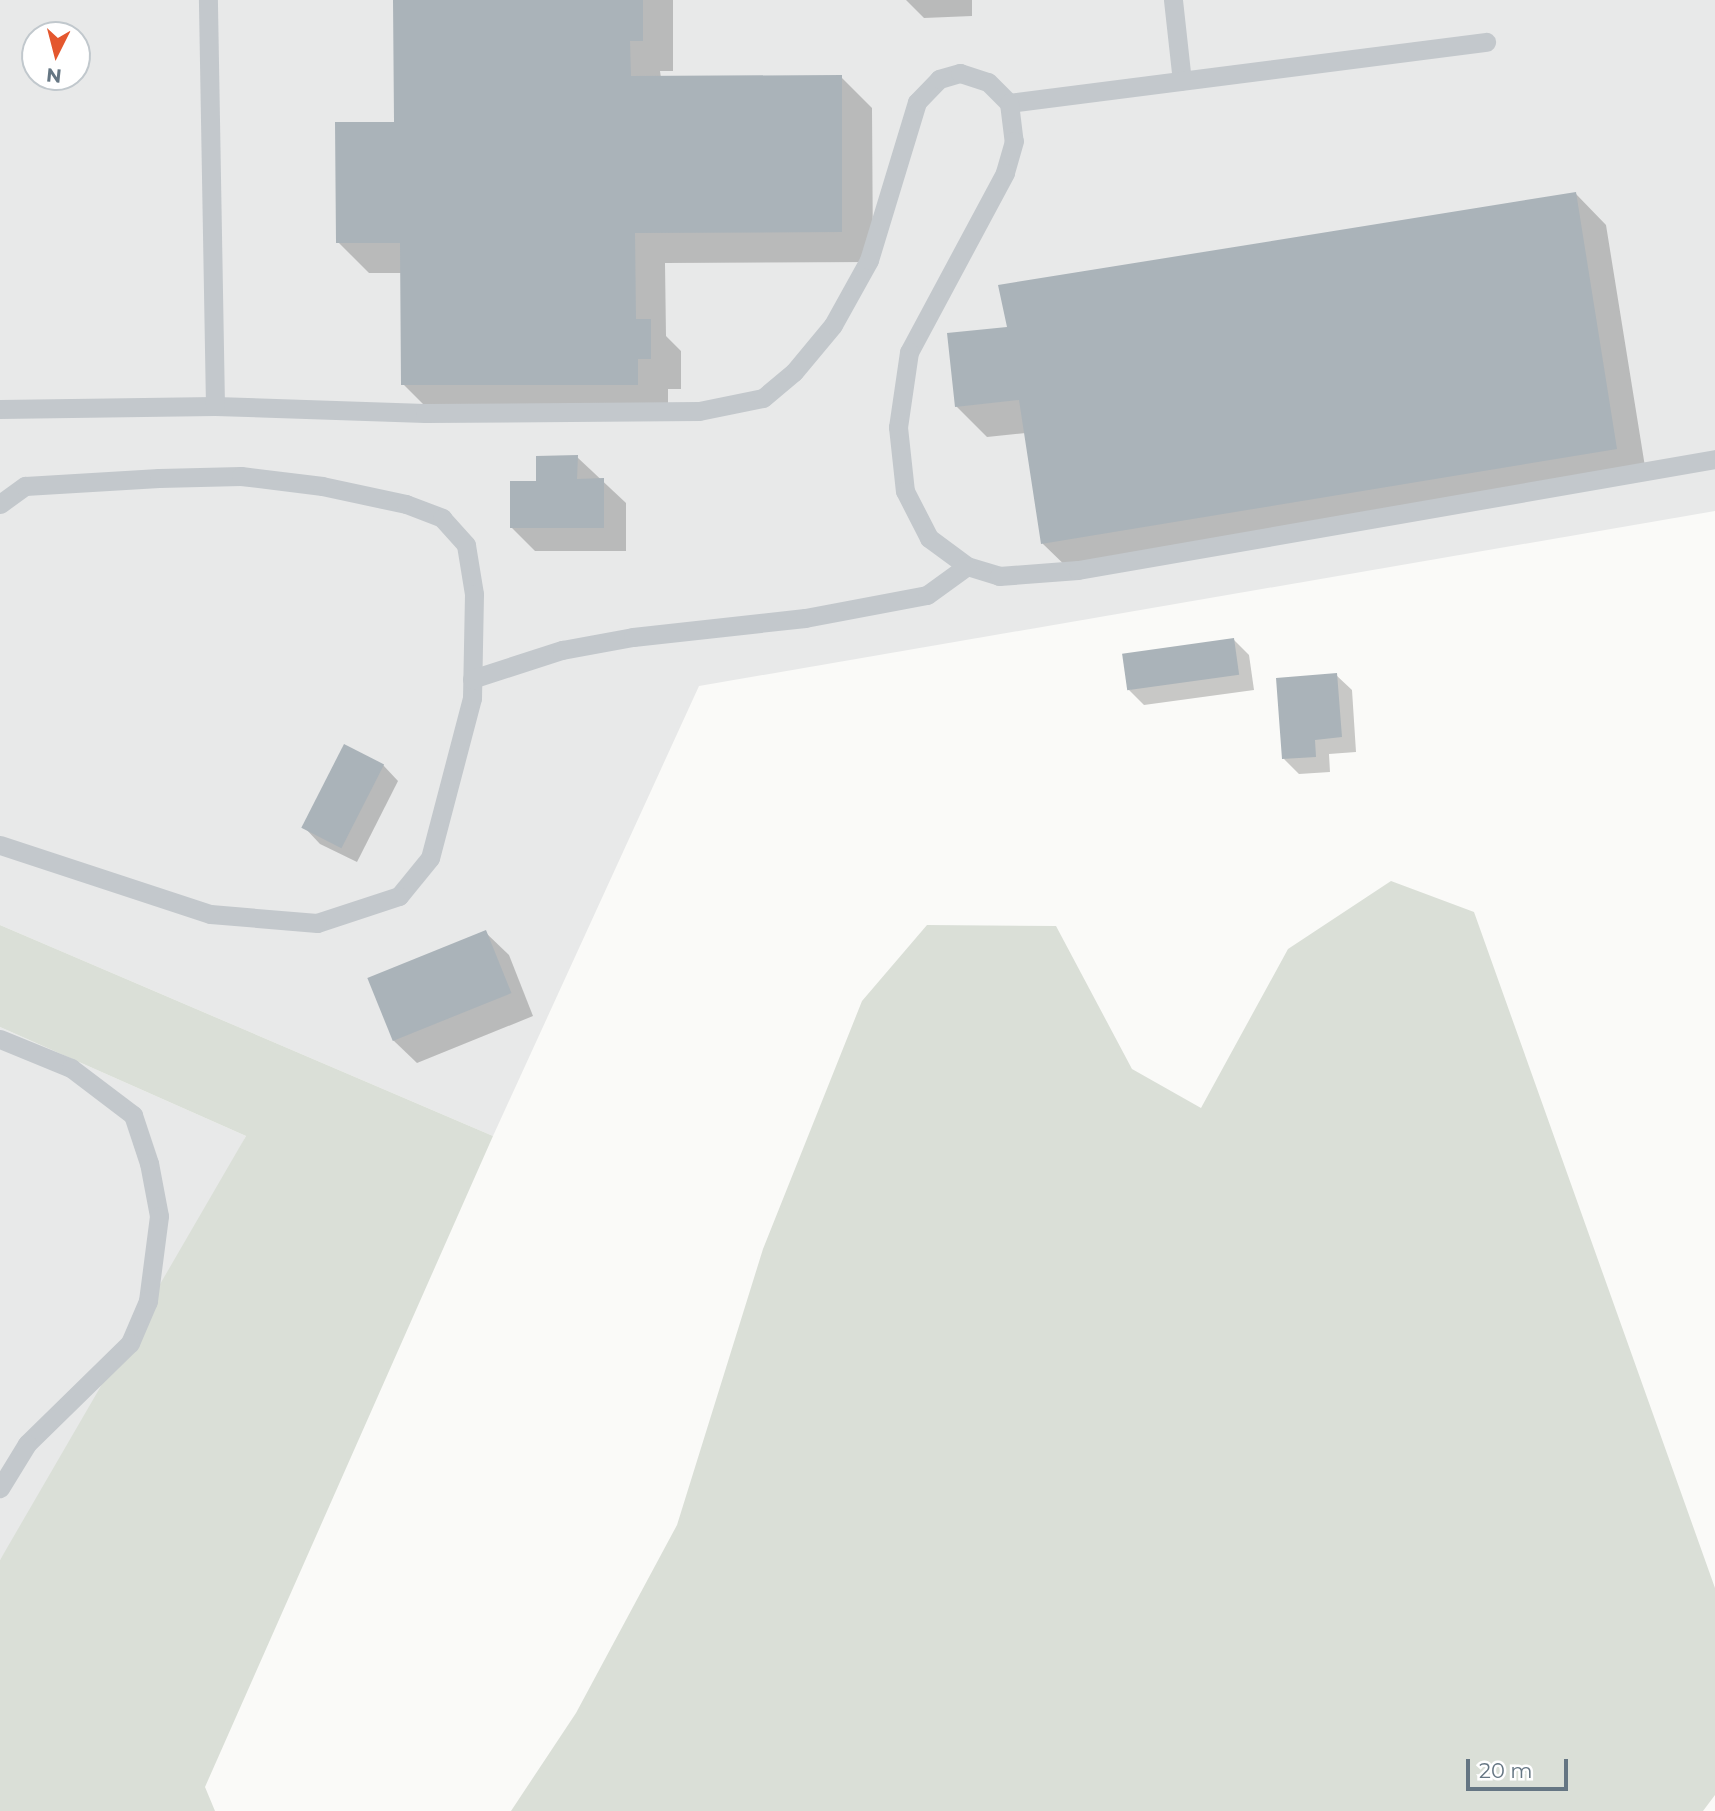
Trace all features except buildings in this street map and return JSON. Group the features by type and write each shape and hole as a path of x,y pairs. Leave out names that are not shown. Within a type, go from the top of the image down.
{"lane":[{"path":"208,0 215,406"},
{"path":"1173,0 1182,81"},
{"path":"1009,103 1486,42"},
{"path":"0,409 215,406 425,413 699,411 763,398 794,372 833,325 869,260 916,102 939,79 960,73 988,82 1009,103 1014,141 1005,173 909,352 898,427 905,491 929,538 967,566 999,576 1077,570 1715,459"},
{"path":"0,504 25,486 241,476 405,504 442,518 466,545 474,594 472,698 430,858 399,896 317,923 210,914 0,845"},
{"path":"472,679 562,650 633,637 805,618 927,595 967,566"},
{"path":"0,1038 71,1068 133,1115 149,1163 159,1216 148,1301 130,1343 27,1444 0,1488"}],"shaded area":[{"path":"0,0 1715,0 1715,511 699,686 493,1136 0,925"},
{"path":"1391,881 1474,912 1715,1588 1715,1795 1703,1811 511,1811 576,1713 677,1525 763,1249 862,1001 927,925 1056,926 1132,1069 1201,1108 1288,949"},
{"path":"0,925 493,1136 205,1787 215,1811 0,1811 0,1560 246,1136 0,1027"},
{"path":"0,1027 246,1136 110,1396 0,1560"}]}
